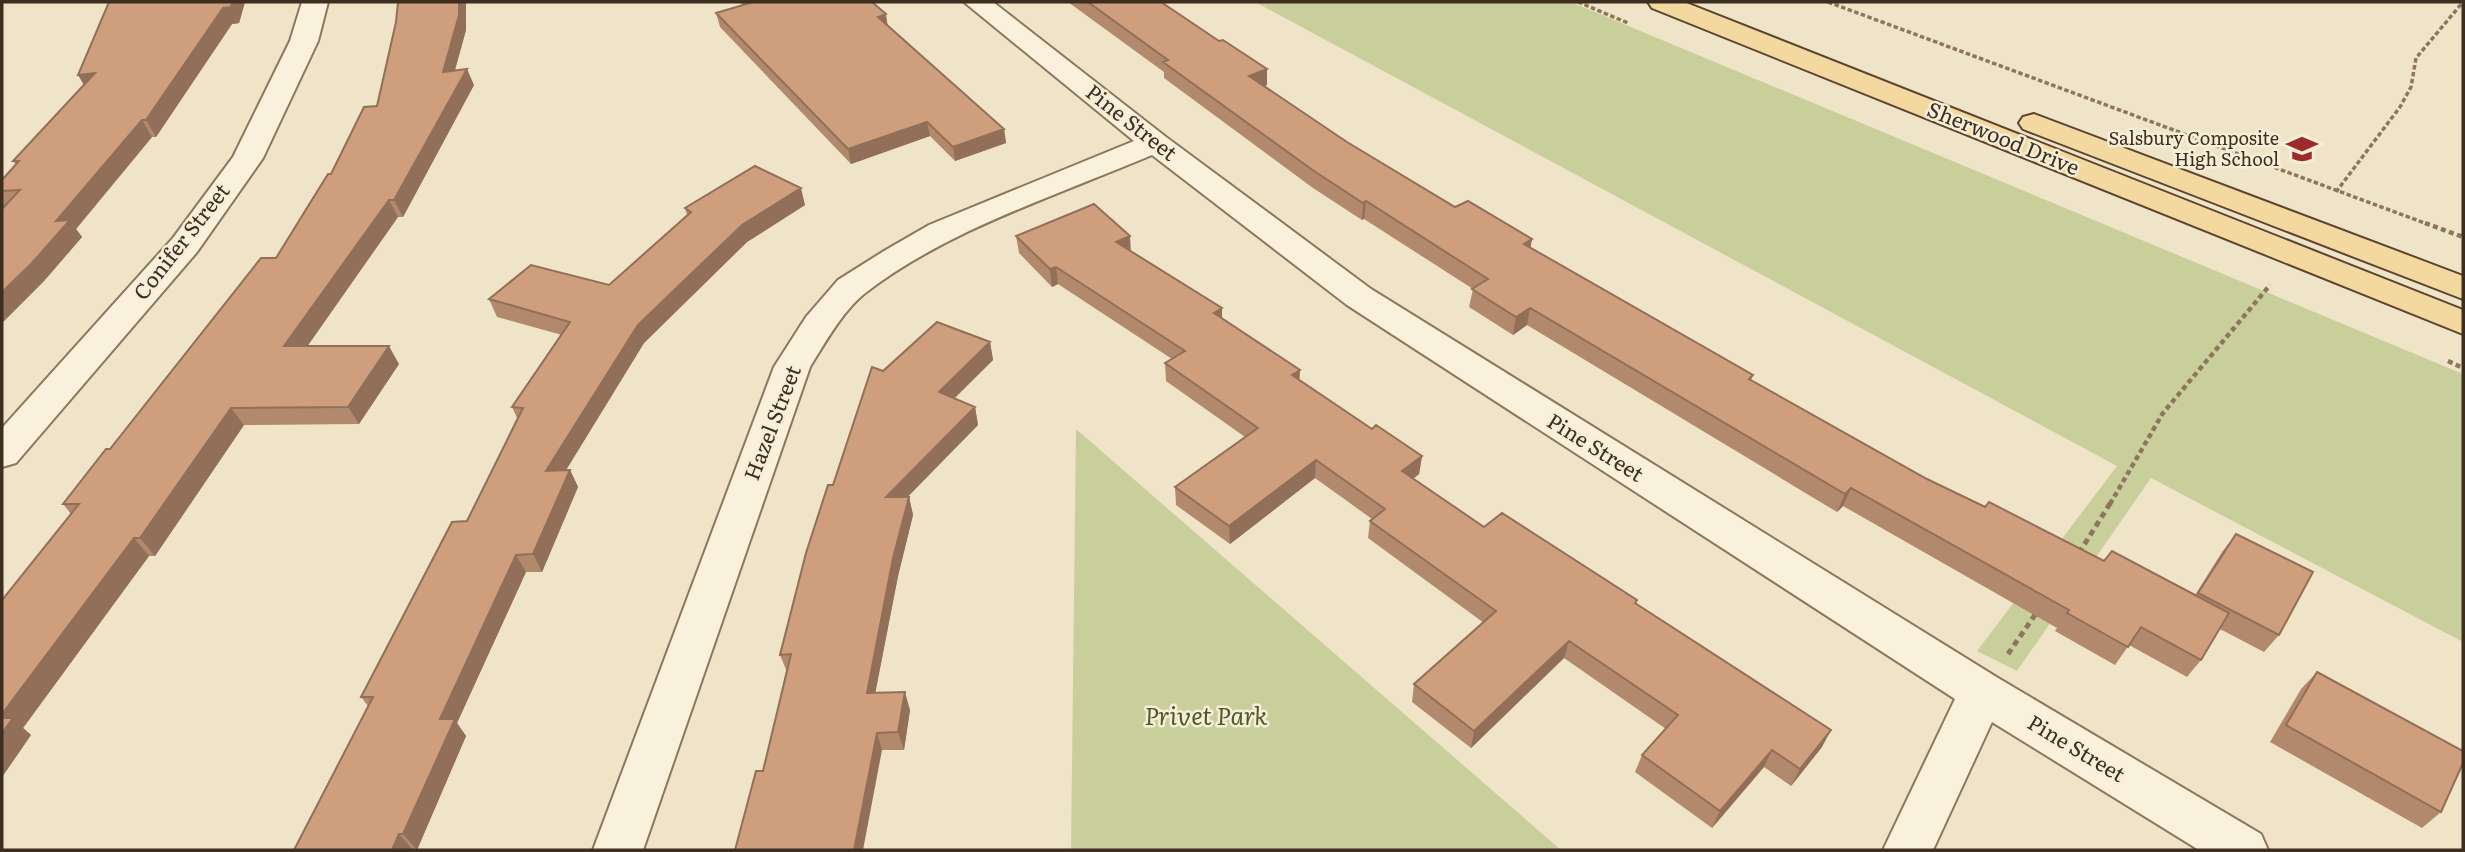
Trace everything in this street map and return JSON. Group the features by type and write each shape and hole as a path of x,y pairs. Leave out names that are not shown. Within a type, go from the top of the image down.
{"main road":[{"name":"Sherwood Drive","path":"1661,2 2463,323"},
{"name":"Sherwood Drive","path":"1722,2 2463,288"}],"street":[{"name":"Conifer Street","path":"2,453 185,245 248,158 304,41 315,2"},
{"name":"Pine Street","path":"977,2 1155,143 1359,297 1982,692 2243,850"},
{"name":"Hazel Street","path":"618,850 792,367 820,325 850,288 940,232 1155,143"},
{"path":"1908,850 1982,692"}],"path":[{"path":"1828,2 2463,237"},
{"path":"2332,200 2400,107 2411,87 2416,58 2463,2"},
{"path":"2075,558 2098,525 2163,413 2272,282"},
{"path":"1982,692 2044,603"}],"green space":[{"path":"1255,2 1571,2 2463,374 2463,642 2151,478 2017,671 1977,651 2117,466"},
{"name":"Privet Park","path":"1076,429 1561,850 1071,850"}],"building":[{"path":"109,2 232,2 231,7 223,8 146,120 142,120 56,221 70,220 2,292 2,209 20,190 2,191 2,180 19,161 13,161 95,73 78,75"},
{"path":"398,2 459,2 459,15 443,72 467,69 394,200 389,200 284,346 389,346 348,407 231,408 140,538 134,538 2,714 2,600 79,504 63,504 106,449 110,449 261,258 276,258 328,174 331,174 364,107 377,106"},
{"path":"749,2 872,2 886,14 878,17 1004,129 953,147 927,122 848,149 716,13"},
{"path":"1088,2 1161,2 1267,69 1249,76 1347,142 1455,207 1468,201 1532,239 1524,244 1753,375 1749,379 1927,479 1985,507 1989,502 2104,561 2112,551 2229,613 2201,660 2141,627 2128,647 2067,613 2069,610 1851,488 1845,494 1530,308 1516,317 1472,289 1488,279 1314,171 1163,62 1168,60"},
{"path":"755,166 801,188 742,225 638,325 546,471 570,470 533,554 516,555 440,719 455,719 403,834 399,834 392,850 294,850 373,697 361,697 452,522 467,521 523,408 512,407 570,322 489,299 531,265 609,285 691,212 685,208"},
{"path":"1094,204 1130,236 1116,242 1222,308 1214,313 1300,370 1292,375 1372,429 1376,425 1422,456 1402,471 1484,527 1502,513 1831,730 1800,769 1772,750 1720,811 1642,755 1678,715 1569,641 1474,731 1414,684 1496,611 1370,521 1385,509 1316,460 1229,526 1175,487 1258,428 1165,363 1185,351 1056,267 1050,269 1016,236"},
{"path":"937,322 990,342 939,392 975,407 886,497 909,497 893,558 867,693 905,692 898,732 877,733 854,850 735,850 756,771 763,771 791,654 780,655 806,553 828,485 833,485 872,367 883,371"},
{"path":"2236,534 2313,572 2279,635 2198,593"},
{"path":"2317,672 2463,751 2463,763 2441,812 2286,725"},
{"path":"2,718 13,718 2,733"}],"place":[{"name":"Salsbury Composite High School","path":"2302,149"}]}
